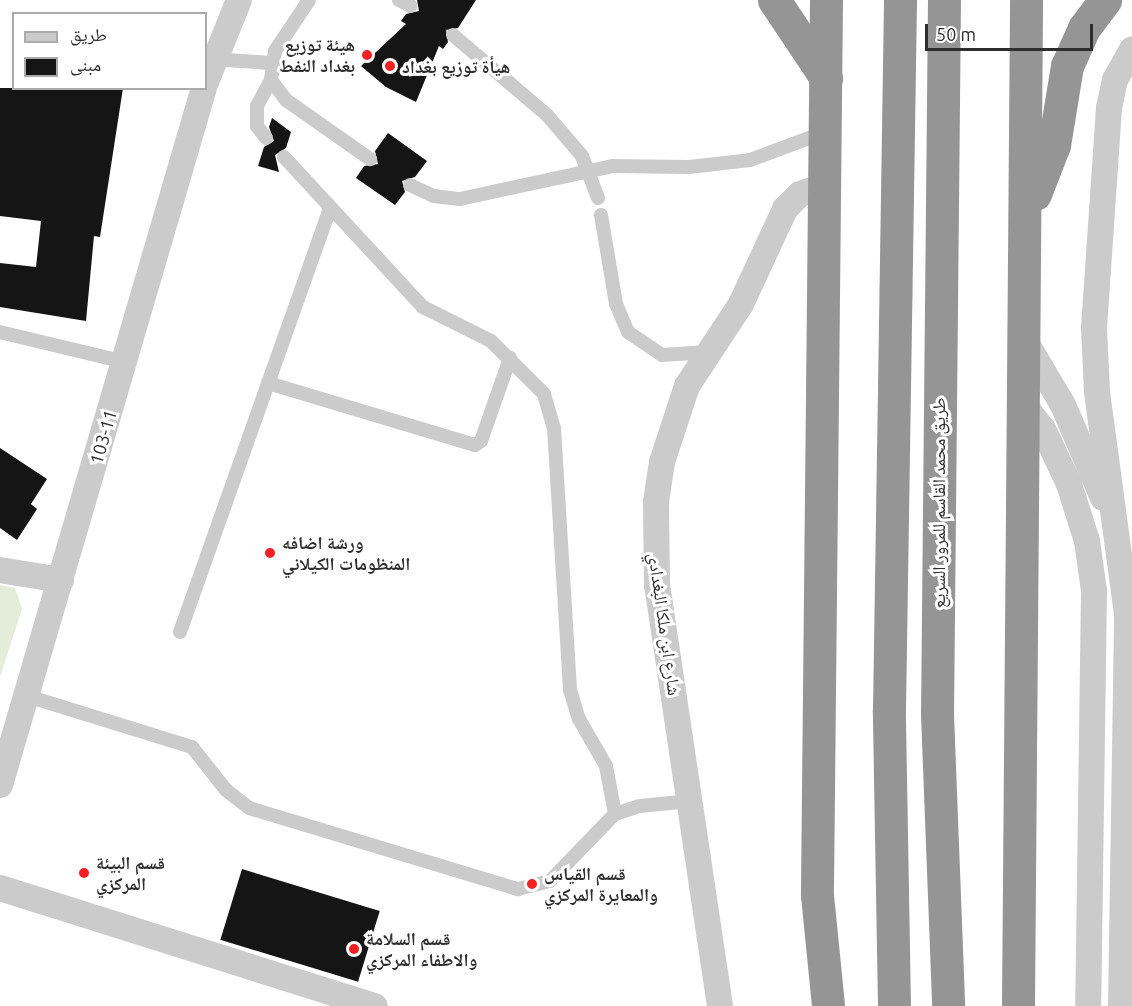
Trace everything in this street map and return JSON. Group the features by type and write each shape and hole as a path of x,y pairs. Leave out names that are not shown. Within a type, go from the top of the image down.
{"highway":[{"path":"774,0 826,78"},
{"path":"826,0 826,185 817,895 828,1006"},
{"path":"894,1006 889,710 900,0"},
{"name":"طريق محمد القاسم للمرور السريع","path":"944,0 938,714 948,1006"},
{"path":"1018,1006 1028,209 1026,0"},
{"path":"1028,209 1049,163 1067,66 1084,28 1105,0"}],"street":[{"path":"209,70 239,0"},
{"path":"1088,1006 1115,647 1120,543 1097,392 1095,328 1108,108 1115,80 1132,49"},
{"name":"103-11","path":"0,785 62,580 203,90"},
{"name":"شارع ابن ملكا البغدادي","path":"720,1006 654,540 662,462 672,423 687,386 741,304 785,208 800,194 826,185"},
{"path":"1025,341 1063,405 1120,543"},
{"path":"1024,405 1051,443 1079,512 1094,591 1115,647 1121,1006"},
{"path":"0,570 62,580"},
{"path":"0,888 375,1006"}],"lane":[{"path":"266,138 255,113 271,80 271,63 309,0"},
{"path":"453,35 529,96 590,170 598,198"},
{"path":"209,70 271,63"},
{"path":"271,80 286,100 370,159"},
{"path":"410,185 434,196 460,199 590,170 720,165 780,151 825,132"},
{"path":"284,157 423,307 480,335 510,358 544,394 553,416 570,690 579,719 606,766 615,814"},
{"path":"180,632 330,208"},
{"path":"601,215 616,304 628,332 662,355 710,351"},
{"path":"0,332 124,362"},
{"path":"268,383 475,445 481,441 510,358"},
{"path":"27,696 192,747 226,790 249,808 518,889 550,881 615,814 633,807 691,801"}],"green space":[{"path":"0,585 15,588 22,609 0,677"}],"building":[{"path":"417,0 476,0 458,28 446,30 448,42 443,49 439,46 416,102 386,87 361,66 406,24 401,21 406,14 419,11"},
{"path":"0,88 12,88 12,90 123,90 100,237 94,236 86,321 0,307 0,263 36,267 41,221 0,216"},
{"path":"272,118 291,132 286,148 275,155 279,172 258,166 264,147 274,141 269,127"},
{"path":"388,133 427,161 415,177 402,181 405,192 395,205 356,178 364,166 378,164 375,151"},
{"path":"0,448 47,479 31,504 37,509 17,540 0,528"},
{"path":"242,869 380,911 358,982 220,940"}],"place":[{"name":"هيئة توزيع بغداد النفط","path":"367,55"},
{"name":"هيأة توزيع بغداد","path":"390,66"},
{"name":"ورشة اضافه المنظومات الكيلاني","path":"270,553"},
{"name":"قسم البيئة المركزي","path":"84,873"},
{"name":"قسم القياس والمعايرة المركزي","path":"532,884"},
{"name":"قسم السلامة والاطفاء المركزي","path":"354,949"}]}
